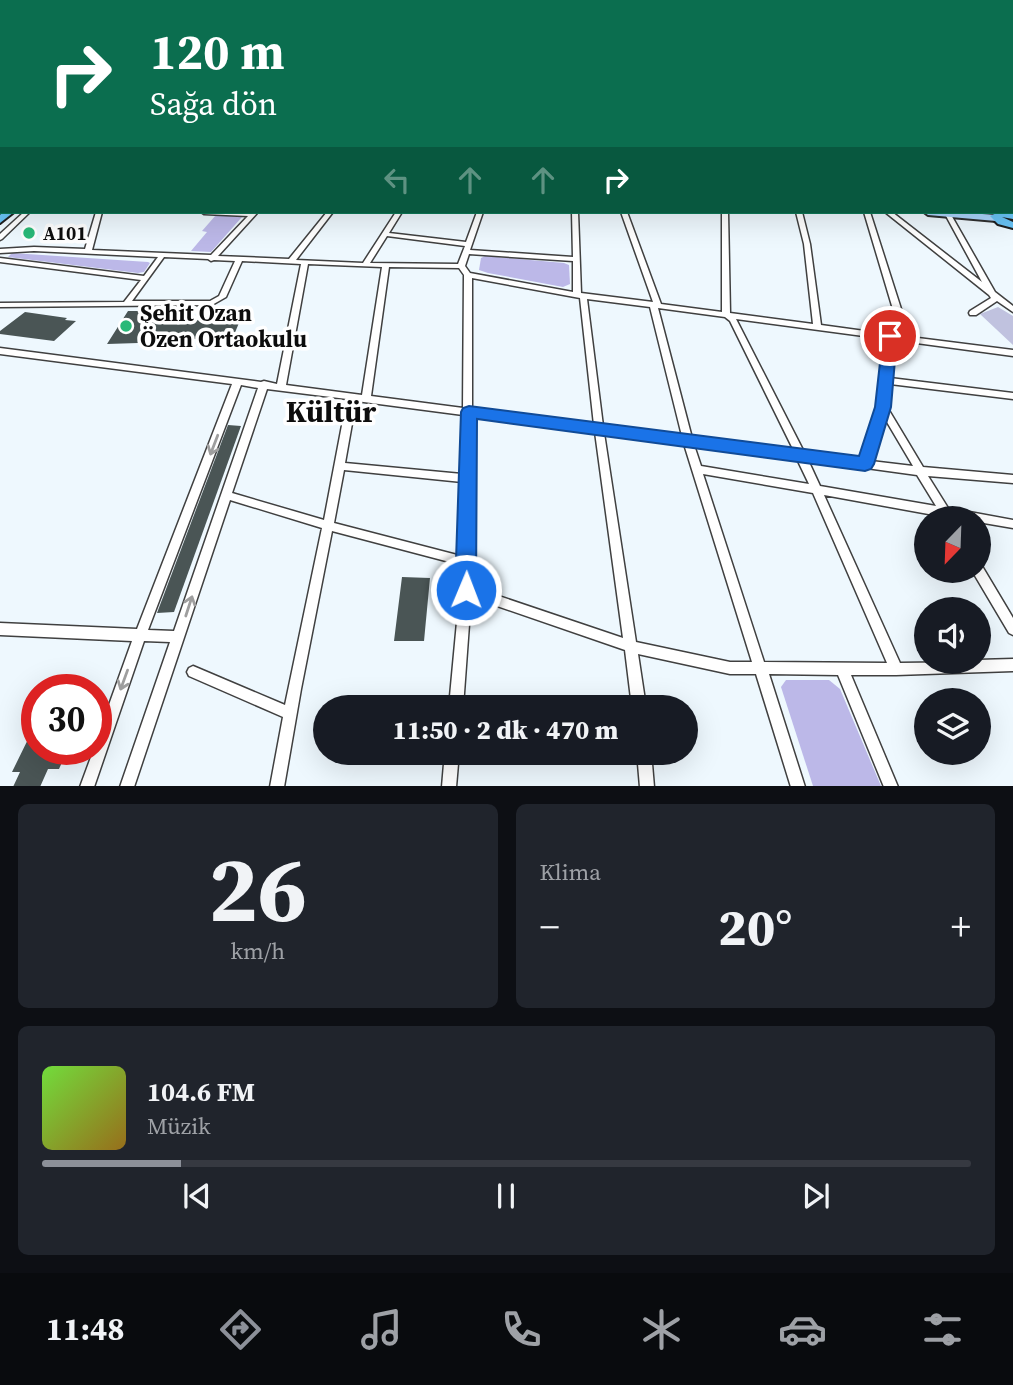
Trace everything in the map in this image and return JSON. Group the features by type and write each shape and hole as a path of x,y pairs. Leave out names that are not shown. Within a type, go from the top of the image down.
{"main road":[{"path":"948,214 1008,220"}],"street":[{"path":"0,238 25,214"},
{"path":"88,252 98,214"},
{"path":"211,259 253,214"},
{"path":"290,262 328,214"},
{"path":"365,265 399,214"},
{"path":"461,266 479,214"},
{"path":"575,214 580,295 638,695"},
{"path":"625,214 655,305 688,441 798,786"},
{"path":"724,214 726,314 733,320 801,456 896,669"},
{"path":"800,214 807,244 817,326"},
{"path":"868,214 906,338"},
{"path":"890,214 995,299 1013,310"},
{"path":"948,214 995,299"},
{"path":"385,234 466,248 576,259"},
{"path":"0,245 211,259 461,266"},
{"path":"0,251 34,249"},
{"path":"127,303 162,256"},
{"path":"0,260 145,278"},
{"path":"0,305 212,303 222,297 239,260"},
{"path":"281,387 305,263"},
{"path":"366,398 387,265"},
{"path":"457,695 466,590 469,412 468,275 461,266"},
{"path":"468,275 580,295 1013,353"},
{"path":"973,313 995,299"},
{"path":"865,464 883,407 890,336"},
{"path":"0,351 801,456 1013,479"},
{"path":"884,380 1013,396"},
{"path":"87,786 140,636 238,381"},
{"path":"127,786 264,384"},
{"path":"277,786 289,713 341,466 352,396"},
{"path":"883,407 941,506"},
{"path":"341,466 467,479"},
{"path":"697,469 914,509"},
{"path":"226,495 329,526 466,562"},
{"path":"991,521 1013,524"},
{"path":"986,583 1013,629"},
{"path":"466,590 632,647 730,668 896,669 1013,665"},
{"path":"0,629 179,637"},
{"path":"842,668 891,786"},
{"path":"193,672 289,713"},
{"path":"449,786 451,765"},
{"path":"645,765 647,786"}],"shaded area":[{"path":"216,215 242,217 211,252 191,251 207,232 202,231"},
{"path":"12,253 150,263 144,272 138,273 8,257"},
{"path":"485,256 564,263 569,265 570,284 563,287 479,270 481,258"},
{"path":"998,307 1013,316 1013,345 980,314"},
{"path":"786,680 829,680 840,689 881,786 813,786 781,687"}],"building":[{"name":"Şehit Ozan Özen Ortaokulu","path":"128,311 158,311 151,321 211,320 216,311 244,311 231,342 200,343 202,339 140,340 138,343 107,344"},
{"path":"25,312 76,321 54,341 0,334 0,331"},
{"path":"228,425 241,426 174,612 157,613"},
{"path":"402,577 430,578 424,641 394,641"},
{"path":"21,754 21,765 61,765 59,769 48,769 40,786 13,786 20,772 12,772"}],"place":[{"name":"A101","path":"29,233"},
{"name":"Şehit Ozan Özen Ortaokulu","path":"126,326"}],"district":[{"name":"Kültür","path":"331,411"}],"route":[{"path":"466,590 469,412 865,464 883,407 890,336"}]}
